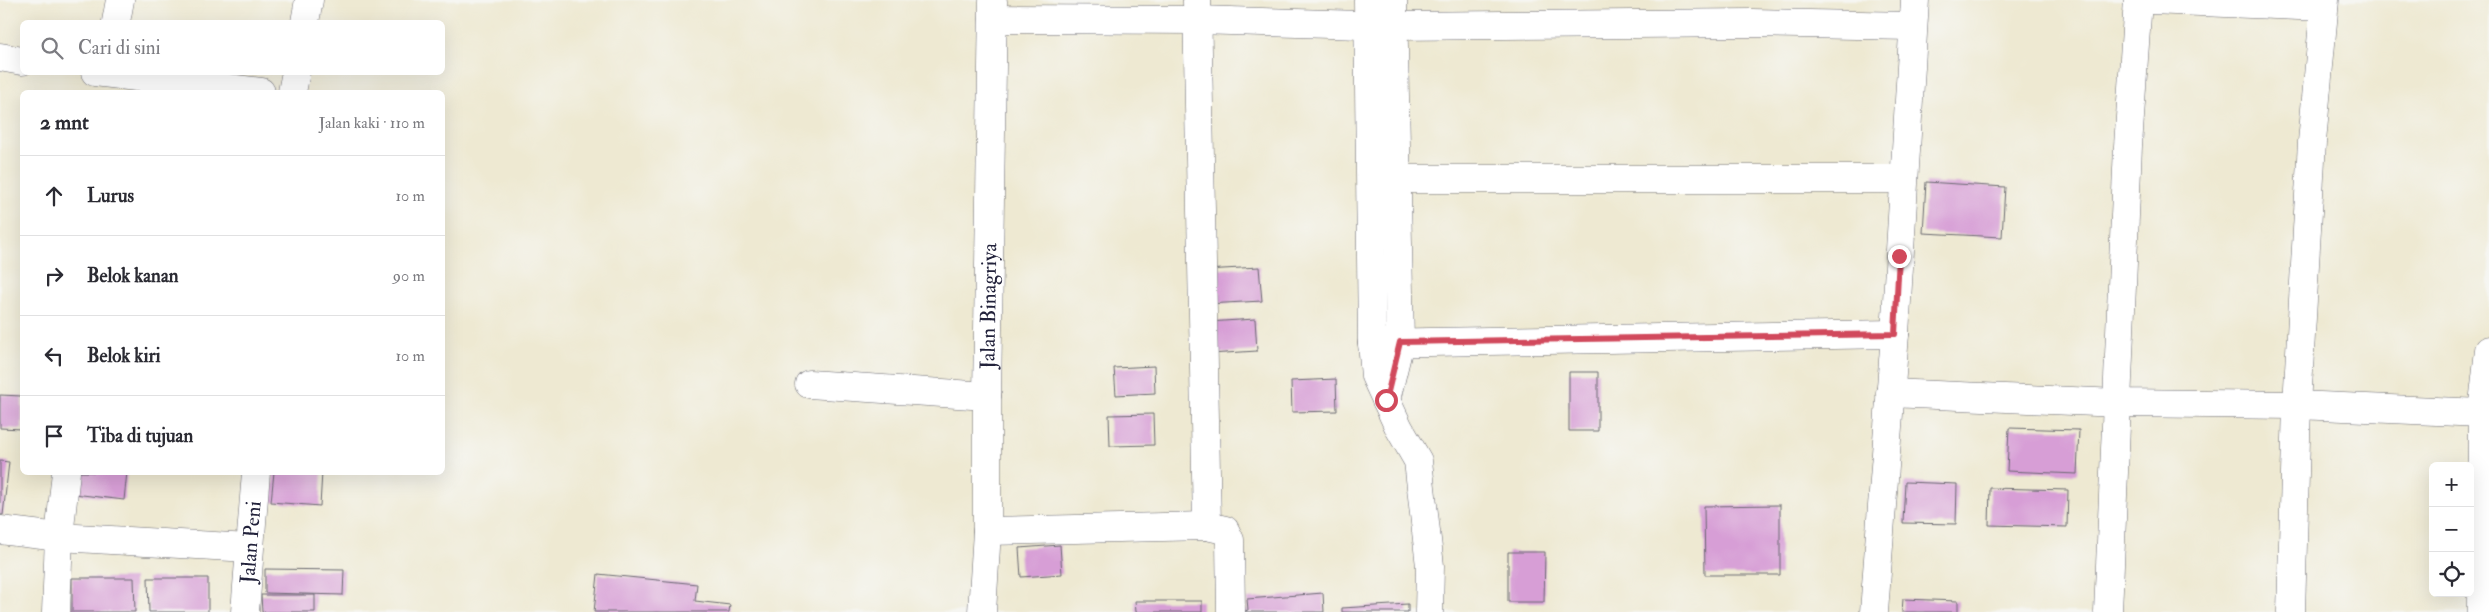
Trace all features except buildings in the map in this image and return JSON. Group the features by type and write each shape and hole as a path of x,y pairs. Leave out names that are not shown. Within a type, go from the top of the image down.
{"street":[{"path":"116,20 120,0"},
{"path":"305,20 309,0"},
{"path":"2108,612 2128,146 2138,0"},
{"path":"2150,0 2325,4 2312,142 2297,405 2291,612"},
{"path":"993,10 1381,12 1742,24 1913,13 1895,334 1874,612"},
{"name":"Jalan Binagriya","path":"982,612 987,531 987,396 993,10"},
{"path":"1198,10 1207,526"},
{"path":"1381,12 1371,179 1372,343 1375,376 1418,461 1430,566 1429,612"},
{"path":"1381,12 1398,179 1400,342 1386,400"},
{"path":"0,57 20,61"},
{"path":"292,90 295,75"},
{"path":"104,78 239,90"},
{"path":"1371,179 1903,178"},
{"path":"1372,343 1895,334"},
{"path":"2481,612 2482,413 2489,350"},
{"path":"809,384 987,396"},
{"path":"1890,393 2118,403 2297,405 2482,413"},
{"path":"56,612 59,537 66,475"},
{"name":"Jalan Peni","path":"245,612 256,475"},
{"path":"987,531 1207,526 1225,530 1230,540 1231,612"},
{"path":"0,530 59,537 249,548"}],"route":[{"path":"1386,400 1400,342 1895,334 1899,256"}]}
